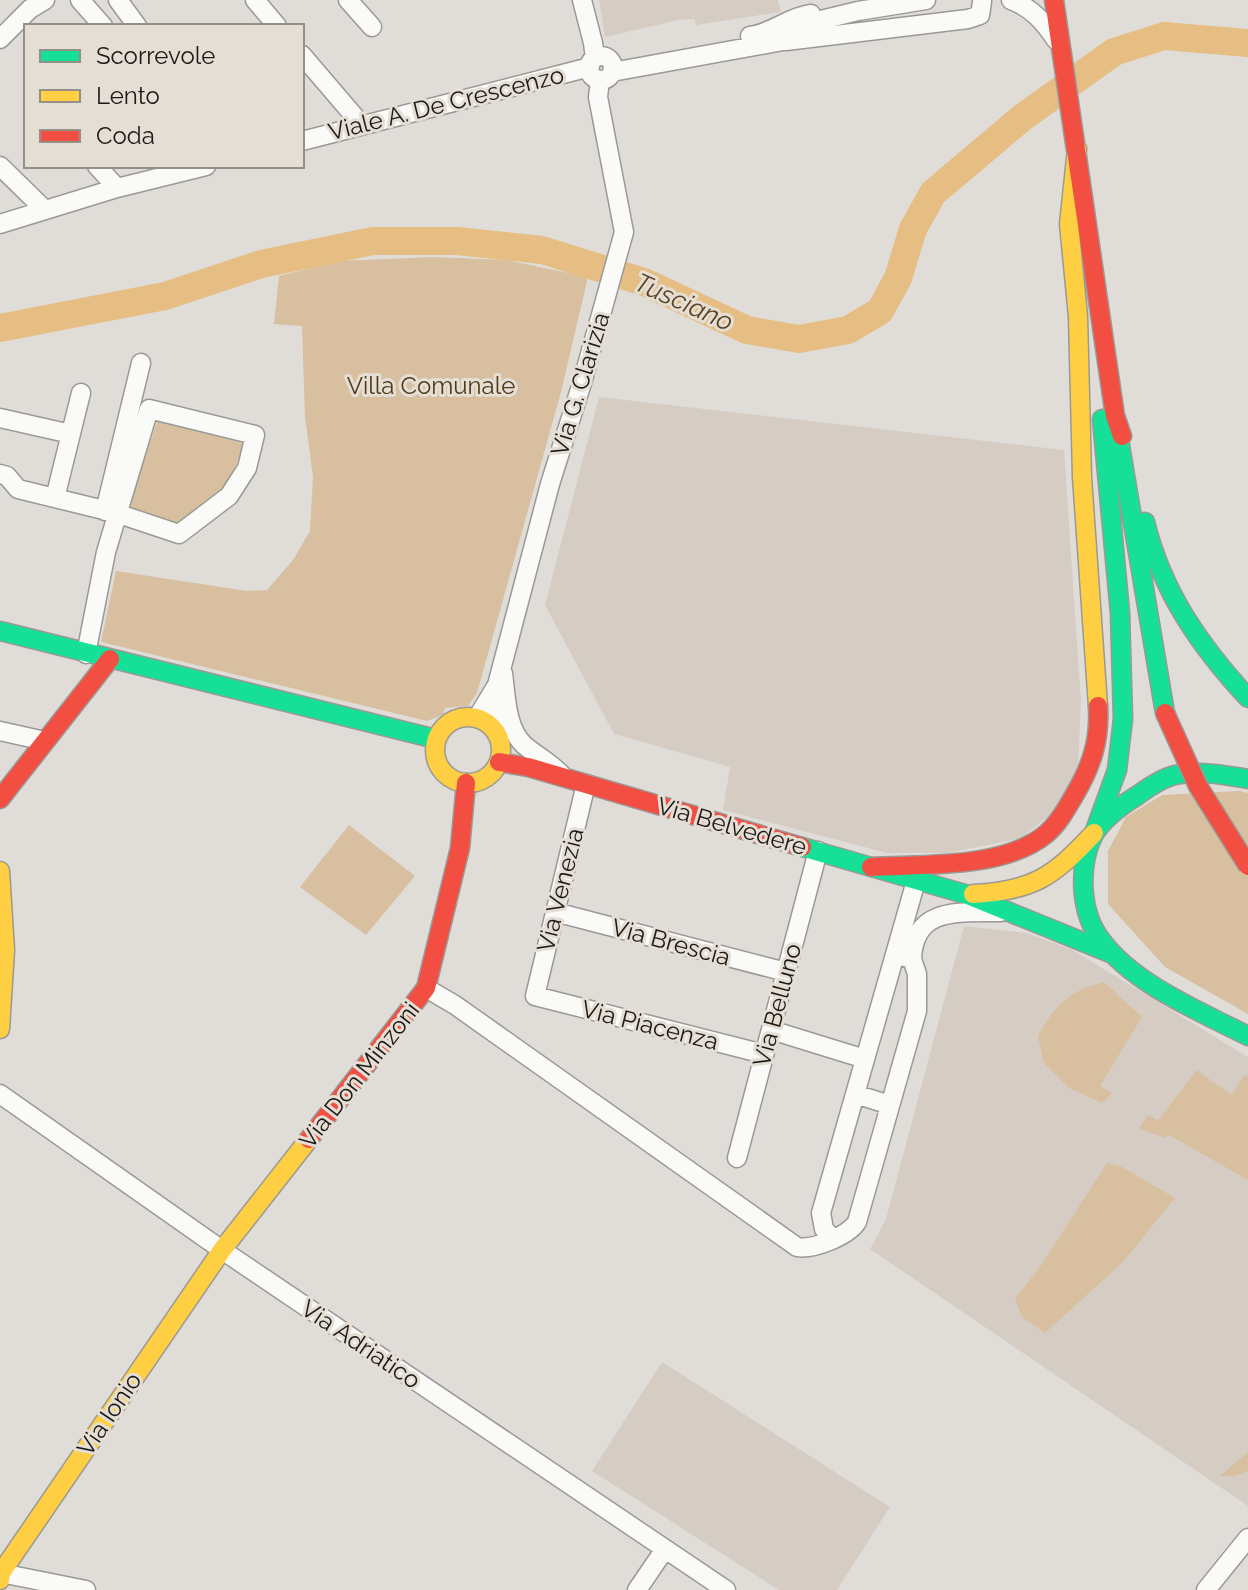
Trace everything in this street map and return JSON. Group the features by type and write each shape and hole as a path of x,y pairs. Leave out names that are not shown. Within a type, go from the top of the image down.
{"main road":[{"path":"1054,0 1115,416 1165,713 1198,786 1248,866"},
{"path":"871,867 973,861 1018,851 1046,834 1067,808 1092,765 1099,721 1082,477 1078,316 1069,224 1077,149"},
{"path":"1094,833 1117,770 1123,719 1120,613 1102,416 1106,354"},
{"path":"1115,416 1138,485 1149,541 1170,596 1212,661 1248,698"},
{"path":"0,631 436,739"},
{"path":"0,799 110,659"},
{"path":"477,718 497,733 501,752 499,762 486,778 466,783 456,781 440,768 436,739 451,721 477,718"},
{"name":"Via Belvedere","path":"499,762 565,778 965,894 1110,953 1158,986 1248,1036"},
{"name":"Via Belvedere","path":"965,894 1011,891 1039,881 1068,861 1139,792 1175,775 1248,779"},
{"name":"Via Don Minzoni","path":"222,1250 426,988 460,848 466,783"},
{"name":"Via Belvedere","path":"1094,833 1085,867 1084,898 1091,925 1110,953"},
{"path":"0,871 5,906 0,1029"},
{"name":"Via Ionio","path":"0,1580 0,1573 222,1250"}],"street":[{"path":"0,39 30,9 45,0"},
{"path":"80,0 101,24"},
{"path":"118,0 136,24"},
{"path":"255,0 275,24"},
{"path":"348,0 372,27"},
{"name":"Via G. Clarizia","path":"477,718 499,676 550,484 624,232 598,97 601,67 582,0"},
{"name":"Viale A. De Crescenzo","path":"783,41 804,24 926,0"},
{"path":"1011,0 1023,4 1044,22 1064,59"},
{"name":"Viale A. De Crescenzo","path":"601,67 834,33 968,19 980,15 982,2"},
{"name":"Viale A. De Crescenzo","path":"304,140 601,67 770,32 795,8 858,11"},
{"path":"304,57 361,124"},
{"path":"0,166 45,210"},
{"path":"99,168 117,188"},
{"path":"1,221 198,168"},
{"path":"86,654 106,552 110,512 141,363"},
{"path":"55,498 81,393"},
{"path":"0,474 7,476 18,489 110,512 179,534 229,496 247,468 255,435 149,409 110,512"},
{"path":"0,418 71,434"},
{"path":"499,676 514,731 521,742 550,762 565,778"},
{"name":"Via G. Clarizia","path":"497,733 499,676"},
{"path":"0,731 45,741"},
{"name":"Via Venezia","path":"535,996 586,784"},
{"name":"Via Belluno","path":"737,1158 818,851"},
{"path":"831,1237 824,1229 821,1213 865,1059 904,956 916,881"},
{"name":"Via Brescia","path":"555,912 786,972"},
{"path":"904,956 912,951 923,926 936,917 956,912 1009,912"},
{"path":"426,988 468,1014 797,1247 815,1247 831,1237 844,1235 857,1222 917,1011 917,974 904,956"},
{"name":"Via Piacenza","path":"535,996 764,1054"},
{"path":"771,1030 865,1059"},
{"name":"Via Adriatico","path":"0,1094 222,1250 726,1590"},
{"path":"855,1094 890,1105"},
{"path":"1206,1590 1248,1538"},
{"path":"637,1590 665,1549"},
{"path":"0,1573 86,1590"}],"shaded area":[{"path":"599,0 778,0 781,12 696,25 694,19 679,20 605,37"},
{"path":"599,397 1064,450 1081,701 1078,770 1060,807 1021,838 949,853 887,853 723,810 730,767 614,734 545,605"},
{"path":"964,926 1026,933 1071,949 1248,1057 1248,1506 870,1249 886,1219"},
{"path":"662,1362 890,1507 837,1590 779,1590 592,1471"}],"green space":[{"name":"Villa Comunale","path":"433,257 505,260 588,277 561,392 477,693 468,706 445,708 443,715 427,721 101,642 116,571 247,591 267,590 293,560 310,531 313,477 305,417 302,326 274,324 279,276 340,261"},
{"path":"158,419 245,444 221,491 181,525 127,511"},
{"path":"1248,793 1248,1014 1165,967 1108,904 1108,851 1126,817 1162,795"},
{"path":"349,825 415,876 366,935 300,887"},
{"path":"1104,982 1142,1017 1100,1086 1112,1093 1102,1103 1069,1088 1043,1062 1038,1036 1064,1001 1092,985"},
{"path":"1197,1070 1231,1095 1245,1074 1248,1077 1248,1180 1169,1135 1164,1138 1139,1128 1148,1115 1158,1120"},
{"path":"1107,1163 1122,1167 1175,1198 1122,1263 1045,1333 1022,1317 1015,1299 1042,1264"},
{"path":"1248,1452 1248,1471 1234,1476 1220,1476"}],"waterway":[{"name":"Tusciano","path":"0,328 165,296 261,264 373,241 457,241 542,250 644,282 747,330 799,339 848,330 880,311 898,278 913,229 933,193 1023,117 1114,52 1164,36 1248,43"}],"traffic: fast":[{"path":"1115,416 1165,713"},
{"path":"1094,833 1117,770 1123,719 1120,613 1102,419"},
{"path":"1145,522 1152,548 1172,595 1199,638 1248,698"},
{"path":"0,631 436,739"},
{"path":"1248,779 1193,773 1175,775 1156,783 1119,808 1097,830 1088,848 1083,875 1089,917 1101,940 1115,956 1169,996 1248,1036"},
{"path":"802,847 965,894 1110,953"}],"traffic: slow":[{"path":"1077,149 1069,224 1078,316 1082,477 1098,706"},
{"path":"468,717 481,719 496,732 501,750 499,763 486,778 468,783 455,781 440,768 435,750 437,737 450,722 468,717"},
{"path":"973,894 1011,889 1041,879 1066,861 1094,833"},
{"path":"0,871 5,950 0,1029"},
{"path":"0,1580 1,1573 222,1250 309,1139"}],"traffic: jam":[{"path":"1054,0 1115,416 1122,436"},
{"path":"0,799 110,659"},
{"path":"871,867 986,859 1008,854 1046,834 1062,816 1086,773 1096,741 1098,706"},
{"path":"1165,713 1198,786 1248,866"},
{"path":"499,762 528,767 802,847"},
{"path":"309,1139 426,988 460,848 466,783"}]}
